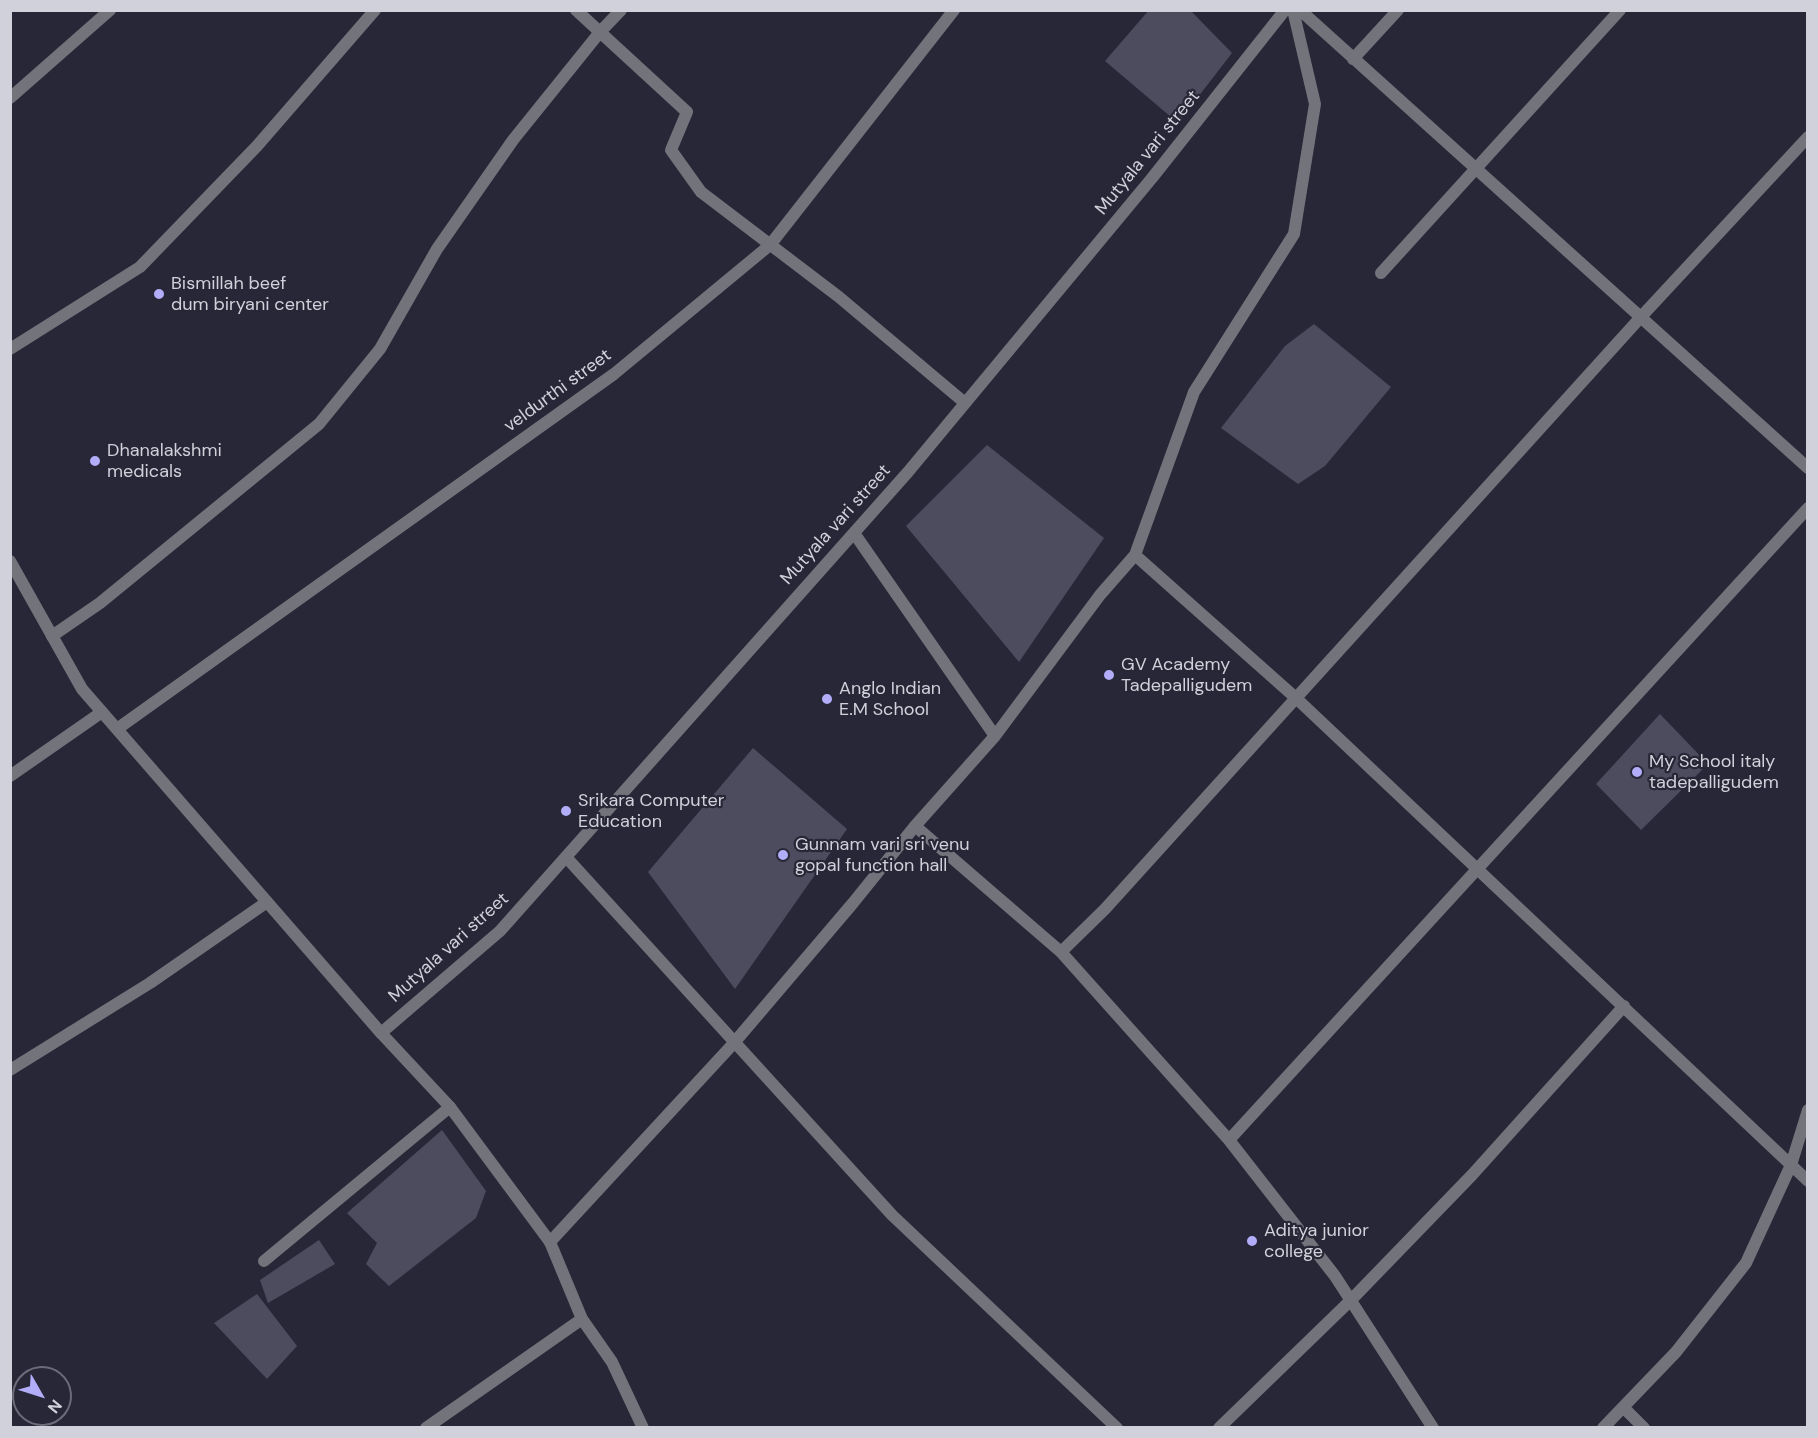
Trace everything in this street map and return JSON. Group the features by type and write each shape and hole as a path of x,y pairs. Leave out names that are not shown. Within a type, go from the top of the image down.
{"street":[{"path":"10,98 110,10"},
{"path":"10,349 140,267 257,146 375,10"},
{"path":"576,10 687,112 671,150 701,192 839,297 965,403"},
{"path":"52,636 100,603 319,424 380,349 437,249 513,140 600,32 621,10"},
{"name":"veldurthi street","path":"117,729 614,374 770,245 954,10"},
{"name":"Mutyala vari street","path":"381,1033 500,931 854,532 965,403 1152,178 1285,10"},
{"path":"550,1242 733,1044 915,826 995,736 1100,595 1135,555 1194,392 1294,234 1315,104 1293,10"},
{"path":"1300,10 1808,468"},
{"path":"1353,59 1398,10"},
{"path":"1381,273 1620,10"},
{"path":"1061,952 1105,909 1640,318 1808,137"},
{"path":"1230,1140 1808,508"},
{"path":"854,532 995,736"},
{"path":"1135,555 1297,699 1808,1181"},
{"path":"10,561 82,689 381,1033 450,1107 550,1242 582,1319 612,1362 644,1428"},
{"path":"10,776 102,712"},
{"path":"915,826 1061,952 1230,1140 1351,1300 1433,1428"},
{"path":"566,857 733,1044 892,1215 1117,1428"},
{"path":"10,1070 150,982 267,902"},
{"path":"1220,1428 1351,1300 1472,1175 1624,1006"},
{"path":"264,1261 450,1107"},
{"path":"1603,1428 1676,1352 1746,1263 1791,1165 1808,1110"},
{"path":"426,1428 582,1319"},
{"path":"1623,1407 1644,1428"}],"building":[{"path":"1149,10 1190,10 1232,53 1178,123 1105,61"},
{"path":"1314,324 1391,387 1325,466 1298,484 1221,428 1285,346"},
{"path":"987,445 1104,538 1019,662 906,526"},
{"path":"1660,714 1708,764 1641,830 1596,784"},
{"path":"753,748 847,829 735,989 648,872"},
{"path":"442,1130 486,1191 476,1218 389,1286 366,1264 377,1243 347,1213"},
{"path":"319,1240 335,1264 268,1303 260,1280"},
{"path":"257,1294 297,1346 267,1379 214,1323"}],"place":[{"name":"Bismillah beef dum biryani center","path":"159,294"},
{"name":"Dhanalakshmi medicals","path":"95,461"},
{"name":"GV Academy Tadepalligudem","path":"1109,675"},
{"name":"Anglo Indian E.M School","path":"827,699"},
{"name":"My School italy tadepalligudem","path":"1637,772"},
{"name":"Srikara Computer Education","path":"566,811"},
{"name":"Gunnam vari sri venu gopal function hall","path":"783,855"},
{"name":"Aditya junior college","path":"1252,1241"}]}
